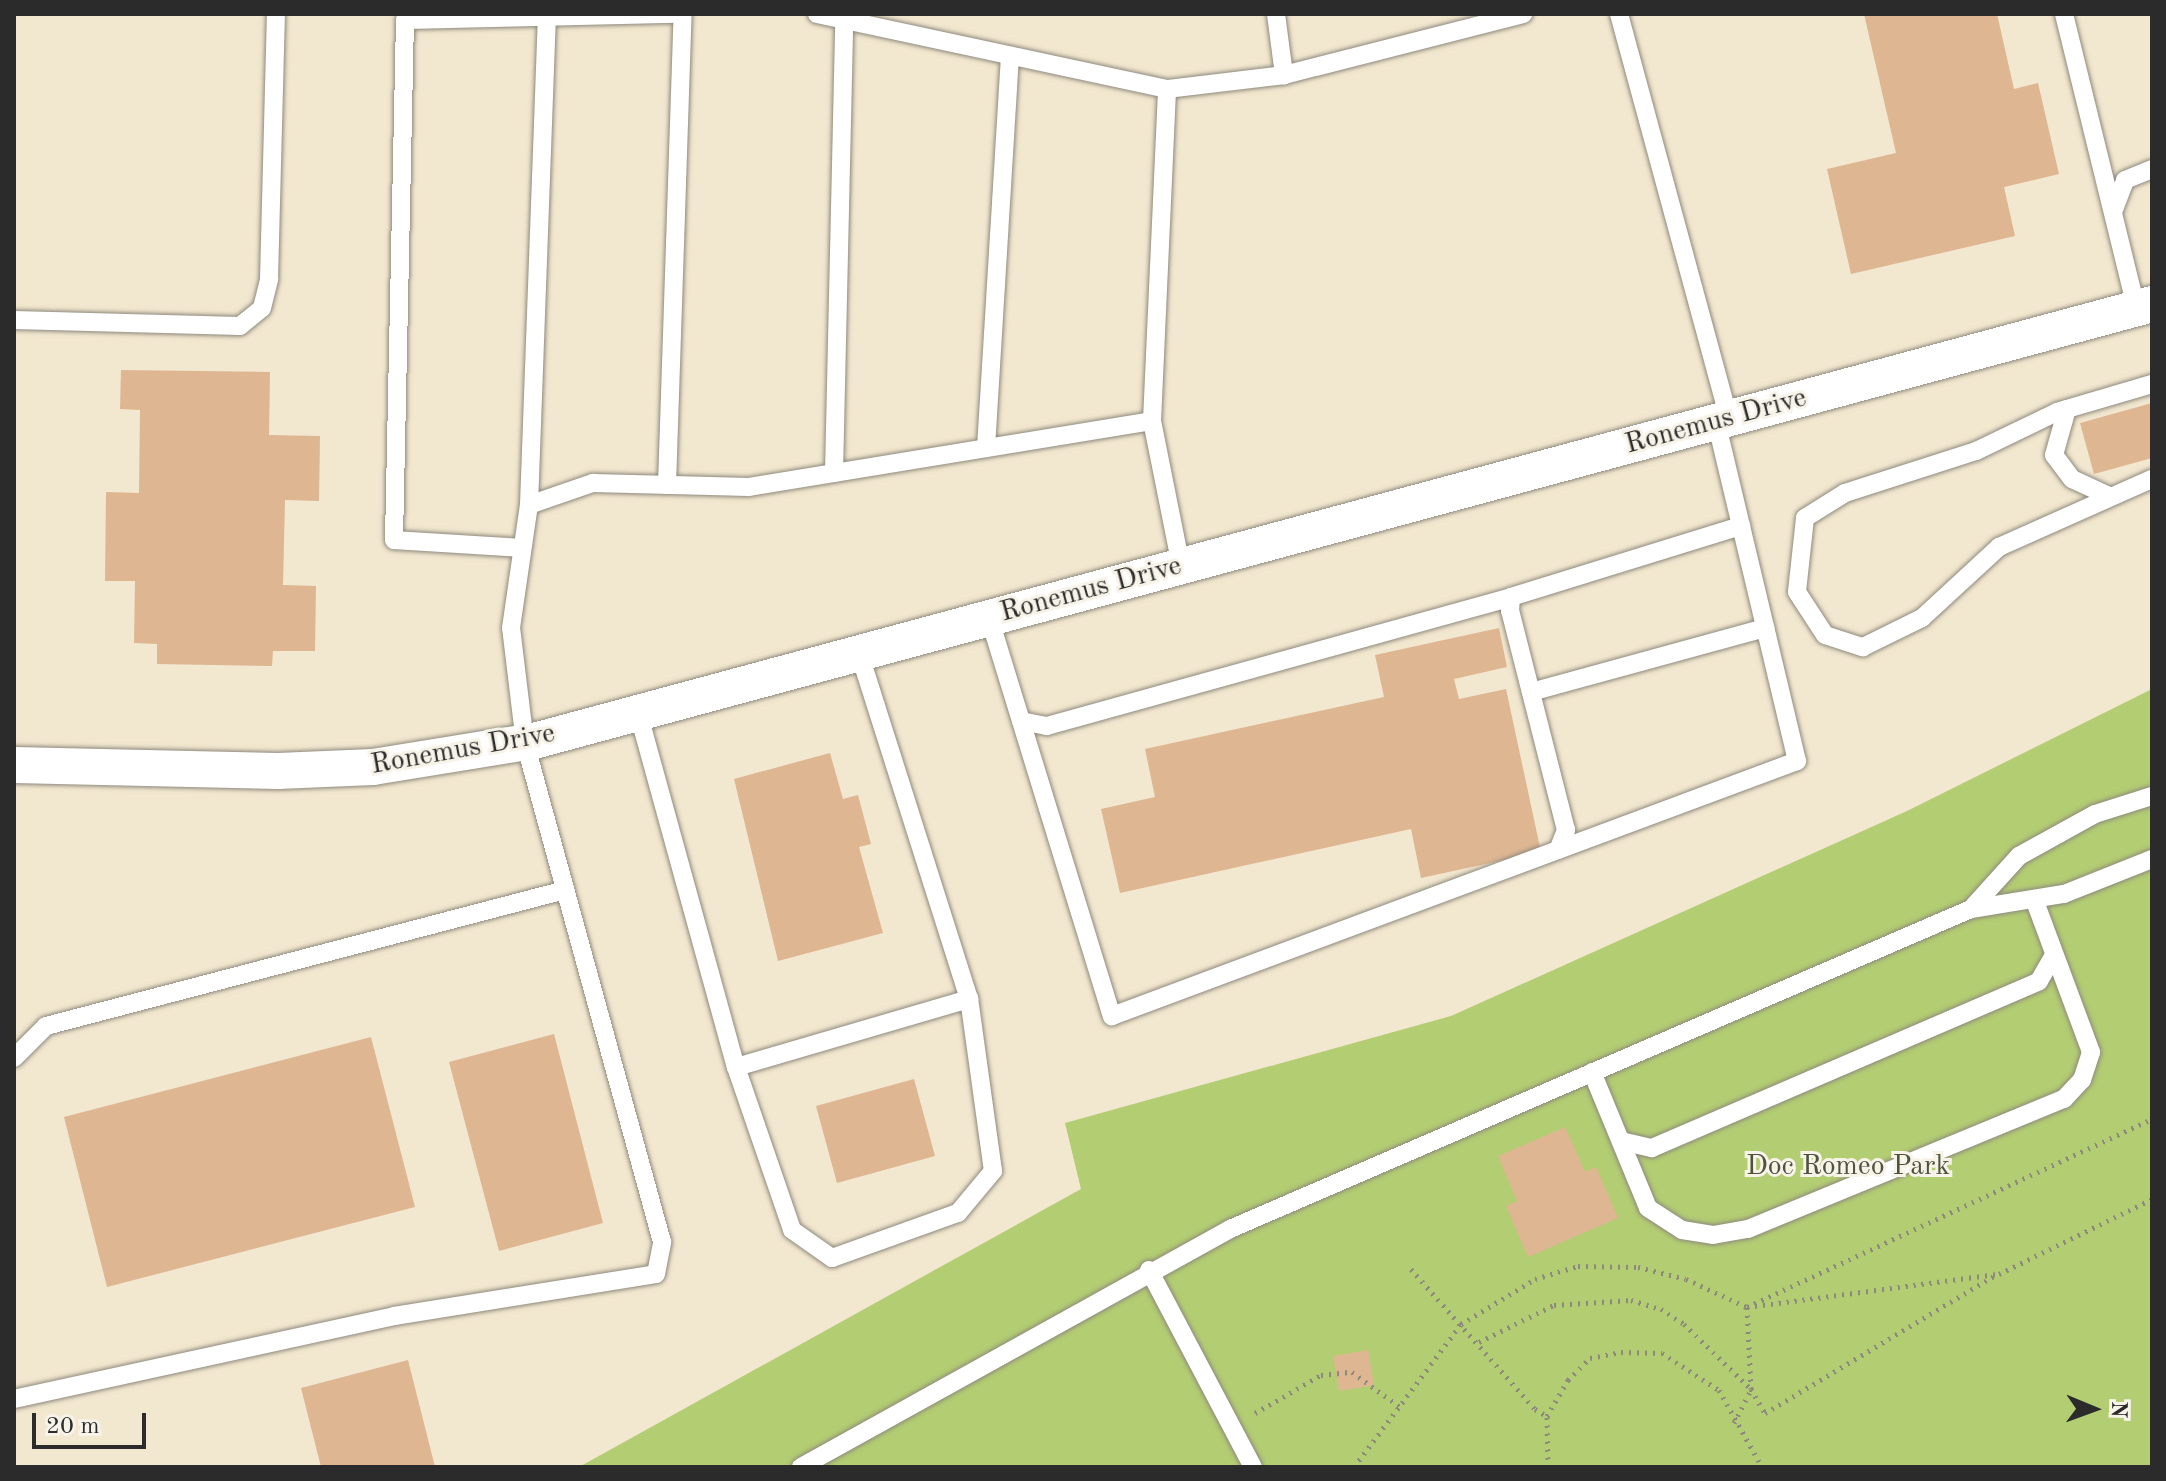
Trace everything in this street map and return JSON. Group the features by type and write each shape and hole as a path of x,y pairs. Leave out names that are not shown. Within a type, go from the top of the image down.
{"street":[{"name":"Ronemus Drive","path":"14,765 278,771 373,767 525,743 2144,306"}],"lane":[{"path":"14,320 240,326 262,308 269,279 276,14"},
{"path":"522,548 394,540 405,20 677,14"},
{"path":"667,485 683,14"},
{"path":"817,14 1167,89 1284,75 1523,14"},
{"path":"1276,14 1284,75"},
{"path":"989,617 1112,1016 1797,761 1741,526 1722,420 1619,14"},
{"path":"2064,14 2113,212 2144,306"},
{"path":"14,1399 394,1316 656,1274 662,1242 525,743 511,628 529,505 547,17"},
{"path":"834,473 844,20"},
{"path":"986,448 1010,56"},
{"path":"1167,89 1152,421 1181,566"},
{"path":"2113,212 2125,180 2152,169"},
{"path":"2152,384 2067,409 1976,451 1845,493 1805,518 1797,592 1825,635 1863,647 1922,618 1999,547 2152,479"},
{"path":"2067,409 2054,455 2072,479 2109,496"},
{"path":"529,505 593,483 749,487 1152,421"},
{"path":"1021,721 1047,726 1511,597 1741,526"},
{"path":"1511,597 1510,611 1566,830 1558,850"},
{"path":"1531,692 1765,628"},
{"path":"638,712 736,1067 792,1230 832,1258 958,1213 993,1171 969,999 859,652"},
{"path":"1971,909 2019,856 2095,814 2152,796"},
{"path":"801,1467 1149,1270 1230,1229 1971,909 2064,894 2152,859"},
{"path":"14,1058 46,1026 565,890"},
{"path":"1592,1072 1648,1208 1682,1230 1713,1235 1748,1229 2064,1099 2082,1080 2091,1052 2034,899"},
{"path":"1621,1141 1652,1148 2039,981 2054,955"},
{"path":"736,1067 969,999"},
{"path":"1149,1270 1253,1467"}],"path":[{"path":"1747,1307 2152,1119"},
{"path":"1479,1342 1554,1305 1631,1300 1661,1309 1684,1324 1751,1389 1765,1413 1999,1274 2152,1199"},
{"path":"1354,1467 1461,1324 1535,1279 1578,1266 1638,1267 1686,1279 1747,1307 1999,1274"},
{"path":"1411,1269 1479,1342 1535,1409 1547,1416"},
{"path":"1734,1423 1751,1389 1747,1307"},
{"path":"1548,1467 1547,1416 1568,1380 1590,1358 1662,1353 1719,1390 1734,1423 1762,1467"},
{"path":"1233,1425 1321,1375 1352,1372 1400,1407"}],"green space":[{"name":"Doc Romeo Park","path":"2152,689 2152,1467 579,1467 1081,1189 1065,1123 1451,1016 1907,811"}],"building":[{"path":"1864,14 1997,14 2014,89 2038,83 2059,174 2004,187 2015,236 1851,274 1827,169 1896,153"},
{"path":"121,370 270,372 269,435 320,436 319,501 285,500 283,585 316,586 315,651 273,651 272,666 157,664 157,644 134,643 135,581 105,581 106,492 139,493 140,410 120,409"},
{"path":"2152,403 2152,458 2094,474 2080,423"},
{"path":"1499,628 1507,667 1454,679 1459,699 1506,689 1541,852 1421,878 1411,829 1120,893 1101,809 1155,797 1145,749 1384,697 1375,655"},
{"path":"830,753 843,799 858,795 871,844 859,847 883,933 778,961 734,779"},
{"path":"554,1034 603,1223 499,1251 449,1062"},
{"path":"371,1037 415,1207 107,1287 64,1117"},
{"path":"914,1079 935,1156 837,1183 816,1106"},
{"path":"1565,1127 1585,1172 1596,1167 1618,1218 1528,1257 1506,1206 1517,1201 1498,1156"},
{"path":"1368,1350 1374,1385 1339,1391 1333,1356"},
{"path":"408,1360 435,1467 321,1467 301,1388"}]}
